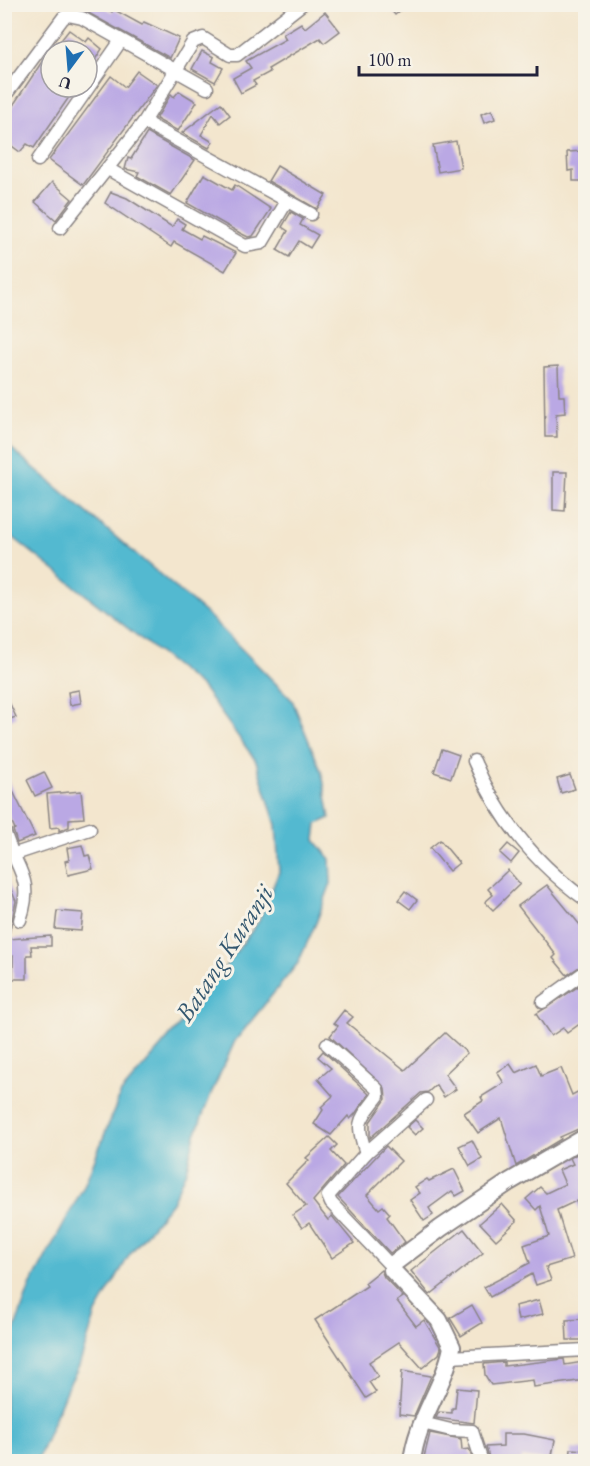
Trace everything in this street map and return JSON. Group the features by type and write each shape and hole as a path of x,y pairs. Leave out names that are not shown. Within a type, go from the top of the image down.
{"street":[{"path":"60,228 144,122 174,70 197,39 203,38 230,55 237,55 302,4"},
{"path":"4,97 66,16 78,16 120,42 207,88"},
{"path":"38,159 120,42"},
{"path":"144,122 311,214"},
{"path":"108,169 245,246 262,243 287,201"},
{"path":"474,762 486,789 507,823 560,882 585,900"},
{"path":"8,855 90,829"},
{"path":"4,830 8,855 24,876 26,885 27,897 20,920"},
{"path":"543,1002 585,971"},
{"path":"327,1044 377,1089 378,1096 363,1113 358,1124 366,1153"},
{"path":"412,1461 422,1423 440,1388 450,1357 450,1338 439,1320 328,1199 331,1190 366,1153 426,1100"},
{"path":"393,1270 441,1228 509,1182 585,1137"},
{"path":"450,1357 585,1350"},
{"path":"422,1423 473,1432 482,1461"}],"water":[{"path":"5,440 12,449 209,616 292,700 322,773 330,818 317,824 315,840 330,859 331,883 298,963 235,1041 211,1094 195,1135 186,1171 172,1202 130,1254 96,1313 79,1366 67,1388 37,1462 4,1461 5,1356 30,1286 84,1186 121,1093 200,1001 259,921 279,872 276,825 256,761 203,688 5,531"}],"building":[{"path":"86,4 98,4 112,12 113,9 142,25 144,22 179,38 170,58 83,10"},
{"path":"386,4 408,4 395,15"},
{"path":"325,12 340,31 324,43 320,38 268,69 270,72 253,81 256,85 241,93 233,78 251,68 246,61 286,39 283,34 301,23 305,28"},
{"path":"69,30 82,39 62,39"},
{"path":"202,51 214,57 212,62 223,68 215,82 192,69"},
{"path":"39,66 39,99 68,99 34,148 27,144 20,152 4,140 4,119"},
{"path":"137,71 157,85 83,185 49,160 94,99 99,99 99,92 111,76 125,87"},
{"path":"179,91 197,102 178,131 156,119 171,94 174,97"},
{"path":"221,103 230,115 220,123 213,114 201,135 213,142 209,148 182,133"},
{"path":"492,110 495,119 484,123 481,114"},
{"path":"147,133 195,160 171,195 137,176 139,172 125,169 128,158 131,159"},
{"path":"456,141 461,168 438,172 433,145"},
{"path":"585,151 583,181 573,181 573,170 568,171 567,152"},
{"path":"277,166 326,195 317,209 268,181"},
{"path":"204,174 232,190 235,185 271,209 253,236 248,237 240,233 187,203"},
{"path":"52,182 72,199 56,220 35,202"},
{"path":"111,192 127,198 172,227 177,219 185,224 182,229 200,239 202,236 236,253 225,271 174,242 171,247 105,203"},
{"path":"291,212 303,219 300,225 318,235 310,248 299,241 289,257 277,250 288,231 282,227"},
{"path":"558,366 559,396 564,396 565,413 556,414 557,437 545,437 544,367"},
{"path":"553,472 567,472 565,511 553,510"},
{"path":"79,690 81,703 70,705 68,692"},
{"path":"4,691 16,717 4,721"},
{"path":"442,749 459,755 451,778 434,772"},
{"path":"44,772 52,788 35,796 27,780"},
{"path":"4,773 35,836 17,843 13,830 15,829 4,805"},
{"path":"570,775 575,789 561,793 557,779"},
{"path":"81,791 84,818 69,819 69,827 59,831 59,827 50,828 47,794"},
{"path":"440,840 459,863 449,871 430,848"},
{"path":"508,844 519,853 511,863 500,853"},
{"path":"82,845 85,856 89,855 93,869 68,875 65,861 69,860 67,848"},
{"path":"508,870 520,884 493,910 485,902 493,895 488,889"},
{"path":"4,874 16,901 8,939 51,936 51,946 31,946 32,955 27,955 27,979 13,979 13,956 8,956 8,949 4,949"},
{"path":"547,885 585,931 585,963 567,975 553,958 556,955 518,906"},
{"path":"405,891 417,900 410,909 398,900"},
{"path":"57,911 83,913 81,931 55,929"},
{"path":"585,982 585,1020 567,1033 563,1028 551,1036 536,1014"},
{"path":"344,1010 353,1017 347,1023 405,1070 445,1033 467,1053 445,1074 456,1089 444,1097 436,1085 428,1092 421,1093 370,1138 370,1122 386,1099 385,1088 330,1036 338,1026 334,1023"},
{"path":"323,1051 369,1094 355,1114 350,1119 348,1116 331,1135 314,1124 323,1110 321,1107 333,1096 318,1079 331,1068 318,1057"},
{"path":"510,1064 516,1073 536,1064 541,1076 561,1068 572,1095 585,1088 585,1126 560,1137 561,1139 516,1166 501,1118 478,1133 464,1113 483,1101 481,1097 504,1083 497,1072"},
{"path":"415,1120 423,1128 415,1135 407,1127"},
{"path":"329,1137 337,1145 331,1151 344,1165 313,1201 328,1220 332,1216 354,1243 332,1258 309,1223 302,1228 293,1215 306,1206 286,1183 309,1160 306,1158"},
{"path":"472,1140 482,1159 470,1166 459,1146"},
{"path":"386,1146 401,1161 367,1195 379,1209 383,1206 390,1214 387,1217 405,1242 390,1253 338,1197"},
{"path":"585,1149 585,1224 576,1201 557,1210 572,1259 546,1267 551,1280 536,1285 532,1274 490,1297 484,1287 530,1263 524,1245 549,1236 540,1206 536,1210 526,1199 540,1187 546,1193 565,1184 559,1170 573,1164 570,1158"},
{"path":"454,1169 465,1191 456,1196 452,1191 429,1208 433,1215 424,1221 410,1200 420,1193 415,1187 427,1179 429,1181"},
{"path":"502,1204 517,1221 496,1240 480,1223"},
{"path":"464,1229 483,1253 430,1295 411,1271"},
{"path":"381,1270 384,1277 403,1297 397,1301 416,1326 424,1320 441,1348 439,1354 422,1368 399,1342 369,1362 378,1376 369,1382 376,1392 366,1398 315,1320 367,1286 365,1283"},
{"path":"539,1300 543,1314 518,1320 515,1306"},
{"path":"472,1305 482,1323 461,1336 450,1318"},
{"path":"585,1319 585,1340 567,1340 566,1320"},
{"path":"564,1359 565,1365 583,1362 585,1380 534,1387 533,1380 491,1385 485,1375 484,1364 504,1362 504,1366"},
{"path":"402,1371 431,1376 414,1416 399,1414"},
{"path":"457,1388 477,1390 474,1423 436,1418 439,1412 452,1413 452,1408 455,1408"},
{"path":"430,1433 461,1439 462,1450 469,1449 473,1461 423,1461"},
{"path":"503,1434 524,1434 555,1440 551,1461 522,1457 522,1461 490,1461 486,1447 503,1446"},
{"path":"571,1449 585,1450 585,1461 570,1461"}],"water label":[{"name":"Batang Kuranji","path":"224,953"}]}
